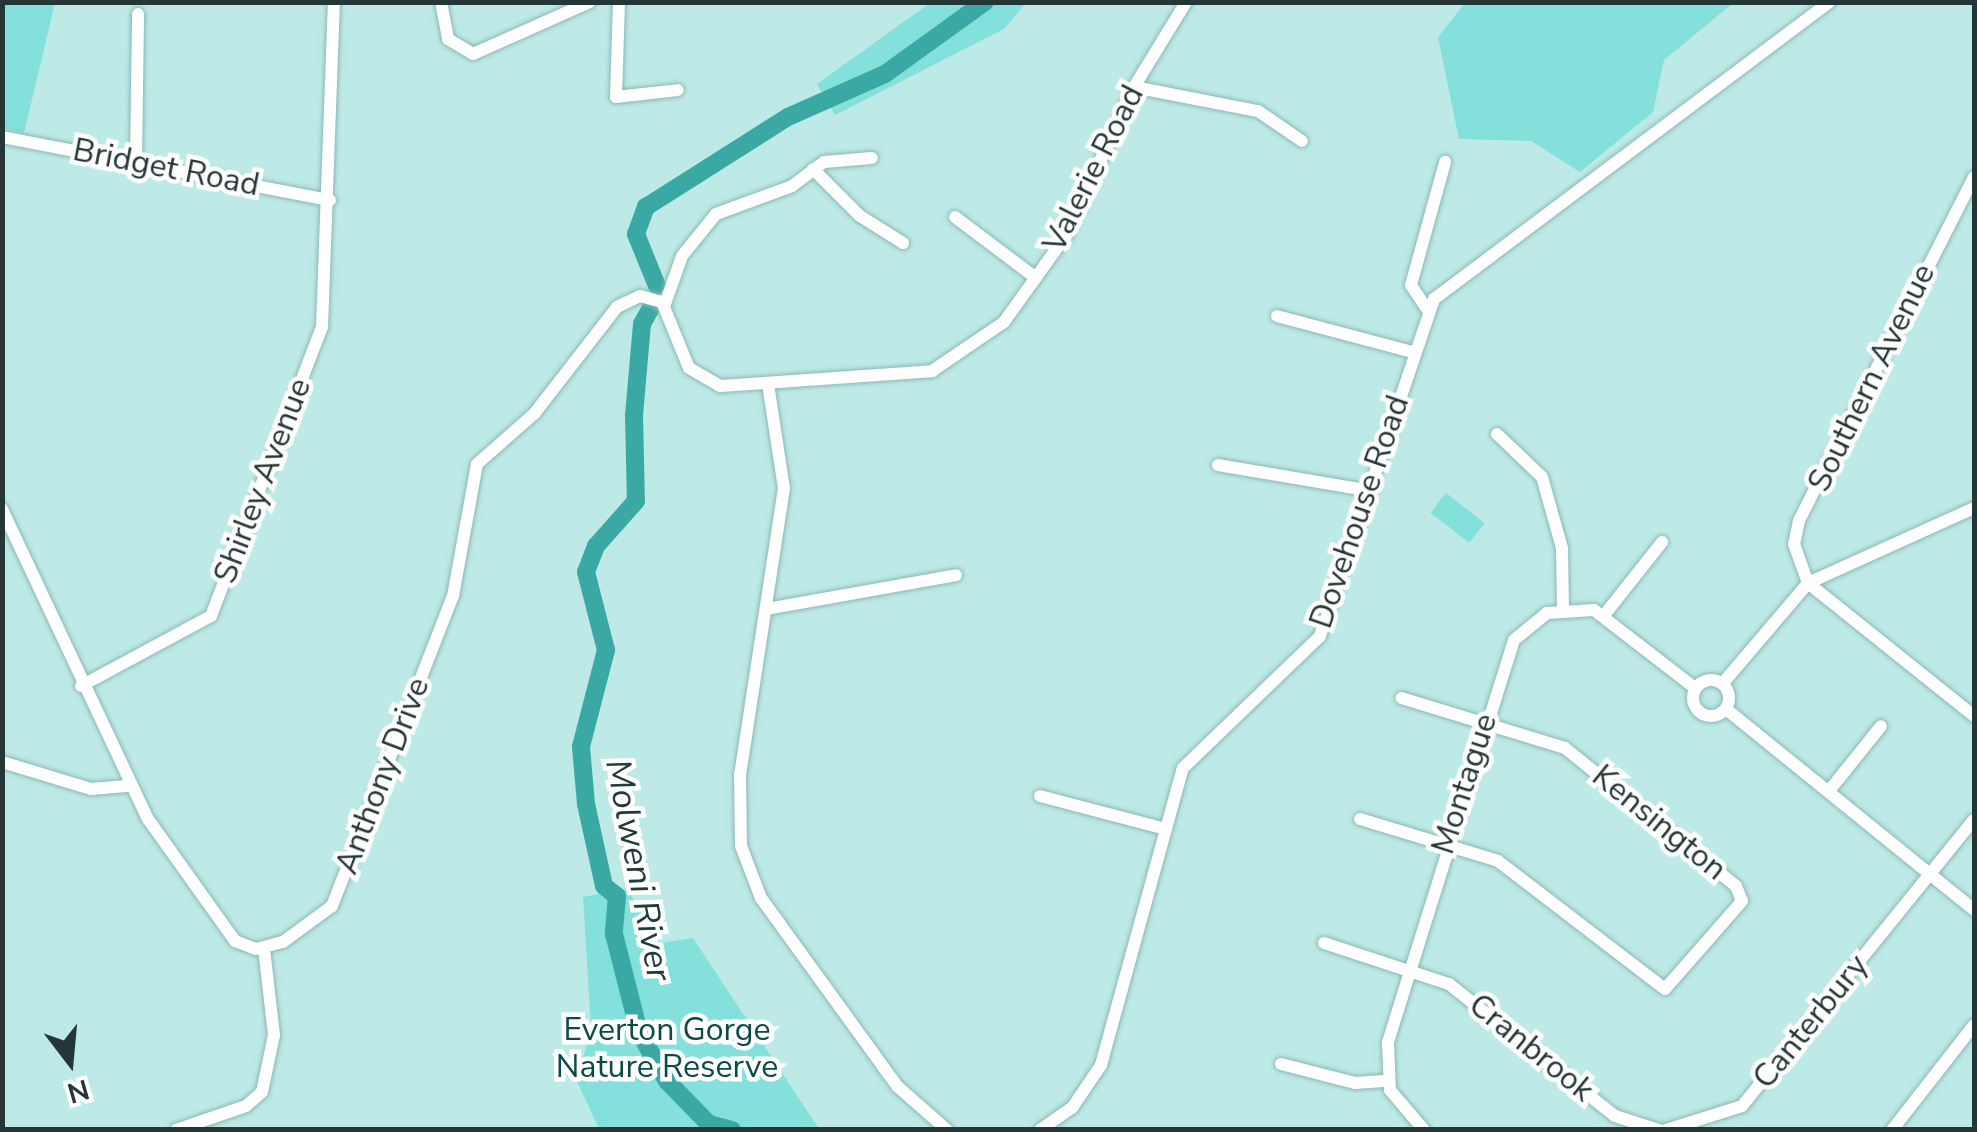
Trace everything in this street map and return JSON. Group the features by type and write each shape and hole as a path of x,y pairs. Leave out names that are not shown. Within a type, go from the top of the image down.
{"street":[{"name":"Shirley Avenue","path":"81,686 211,616 322,327 330,200 334,2"},
{"path":"442,2 448,39 473,54 590,2"},
{"path":"619,2 616,97 678,90"},
{"name":"Valerie Road","path":"768,384 928,373 992,332 1072,226 1134,87 1186,2"},
{"name":"Dovehouse Road","path":"1040,1130 1072,1108 1101,1064 1185,764 1320,636 1371,491 1427,309 1443,289 1830,2"},
{"path":"136,162 138,14"},
{"path":"1134,87 1258,111 1302,141"},
{"name":"Bridget Road","path":"2,137 330,200"},
{"path":"872,158 813,169 792,186 716,214 682,256 665,304 699,379 720,386 768,384 784,472 740,774 746,866 903,1094 947,1130"},
{"path":"1427,309 1412,296 1412,285 1445,162"},
{"path":"813,169 868,222 904,243"},
{"name":"Southern Avenue","path":"1808,582 1794,530 1974,177"},
{"path":"956,216 1036,278"},
{"name":"Anthony Drive","path":"264,948 311,928 332,906 453,596 478,464 534,414 624,302 647,296 665,304"},
{"path":"1277,316 1412,352"},
{"path":"1497,434 1542,477 1562,548 1562,608 1604,614 1696,688 1698,711 1726,710 1974,910"},
{"path":"1218,465 1371,491"},
{"path":"1696,688 1723,683 1808,582 1974,508"},
{"path":"2,509 129,786 226,930 242,945 264,948 274,1035 262,1092 246,1106 176,1130"},
{"path":"1604,614 1662,542"},
{"path":"766,608 956,575"},
{"path":"1808,582 1974,716"},
{"name":"Montague","path":"1387,1080 1388,1042 1444,843 1514,640 1535,620 1562,608"},
{"path":"1723,683 1726,710"},
{"path":"1401,698 1486,721"},
{"name":"Kensington","path":"1444,843 1516,873 1665,989 1742,901 1736,886 1565,748 1486,721"},
{"path":"1829,791 1881,726"},
{"path":"2,762 91,789 129,786"},
{"path":"1040,796 1166,828"},
{"path":"1360,819 1444,843"},
{"name":"Canterbury","path":"1651,1128 1662,1130 1742,1106 1974,820"},
{"name":"Cranbrook","path":"1324,943 1410,965 1462,993 1615,1116 1651,1128"},
{"path":"1892,1130 1974,1026"},
{"path":"1282,1064 1355,1083 1387,1080 1424,1130"}],"green space":[{"path":"3,2 55,3 24,133 3,128"},
{"path":"930,3 1026,3 1004,29 835,115 817,84"},
{"path":"1465,3 1733,3 1664,60 1653,112 1580,172 1531,141 1459,139 1438,37"},
{"path":"1446,493 1485,523 1469,543 1431,513"},
{"name":"Everton Gorge Nature Reserve","path":"627,889 661,943 693,938 819,1129 599,1129 577,1081 591,1028 583,897"}],"waterway":[{"name":"Molweni River","path":"657,286 636,234 646,207 788,117 885,74 985,2"},
{"name":"Molweni River","path":"652,306 642,324 634,416 636,501 596,546 586,572 606,650 581,747 586,804 604,886 617,896 614,934 639,1032 667,1081 709,1124 732,1130"}]}
